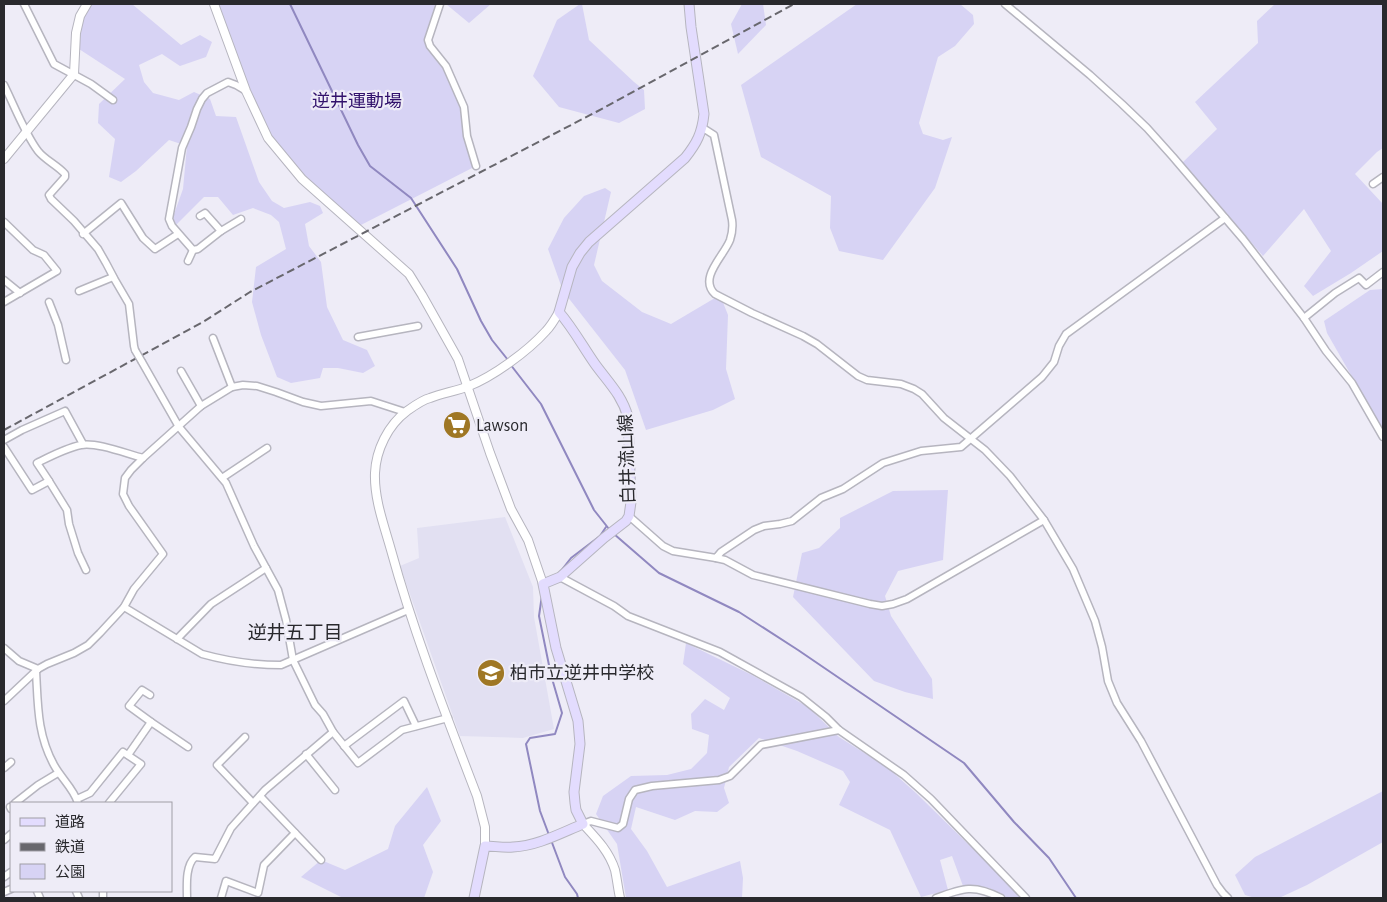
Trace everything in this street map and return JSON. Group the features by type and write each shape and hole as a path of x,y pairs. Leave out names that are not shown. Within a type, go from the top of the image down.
{"main road":[{"path":"558,312 572,266 580,253 589,242 685,158 696,144 703,128 704,114 690,27 689,4"},
{"name":"白井流山線","path":"543,584 560,577 626,521 629,516 631,502 628,417 625,404 567,321 558,312"},
{"path":"474,898 486,846 512,847 529,844 583,824 576,810 575,798 580,744 578,721 556,648 543,584"}],"street":[{"path":"24,4 54,64 91,84 113,100"},
{"path":"4,160 74,74 76,33 80,16 87,4"},
{"path":"214,4 246,91 268,138 302,179 410,274 458,359 511,509 528,540 543,584"},
{"path":"440,4 428,40 430,46 446,66 464,107 467,136 476,166"},
{"path":"1005,4 1090,75 1148,128 1243,239 1304,318 1326,351 1352,383 1383,437"},
{"path":"193,250 178,234 169,219 182,148 197,109 207,93 228,82 246,91"},
{"path":"4,85 30,139 40,153 65,174 65,177 49,195 50,199 74,221 83,234 98,249 129,304 135,350 179,427 226,483 254,546 278,590 286,620 293,660 315,705 323,714 333,732 358,763 402,730 448,718"},
{"path":"703,128 714,134 733,228 731,238 712,269 709,282 711,290 752,314 817,344 858,376 867,380 900,384 914,388 944,418 985,450 1010,476 1044,520 1073,569 1096,621 1108,681 1117,703 1141,741 1217,885 1228,898"},
{"path":"1373,184 1383,177"},
{"path":"83,234 121,203 143,238 155,249 178,234"},
{"path":"200,216 205,213 221,231"},
{"path":"716,558 721,552 754,530 764,526 792,521 820,498 843,489 883,463 929,449 961,447 1042,376 1054,362 1059,346 1066,334 1225,218"},
{"path":"193,250 198,249 221,231 241,219"},
{"path":"4,302 57,271 44,255 34,250 5,225"},
{"path":"188,261 193,250"},
{"path":"1304,318 1335,293 1359,278 1366,285 1383,272"},
{"path":"79,291 113,277"},
{"path":"4,280 20,293"},
{"path":"49,302 58,325 66,360"},
{"path":"486,846 482,813 408,610 376,496 375,471 380,449 386,435 405,412 428,398 468,387 496,371 532,344 547,330 558,312"},
{"path":"358,337 418,326"},
{"path":"213,338 232,387"},
{"path":"181,371 201,406"},
{"path":"4,701 37,670 46,664 74,653 100,633 124,606 134,589 163,554 129,506 123,494 125,478 143,458 201,406 232,387 242,385 257,386 303,402 321,406 371,401 405,412"},
{"path":"4,440 64,411 83,444"},
{"path":"86,570 78,553 69,524 67,510 37,463 83,444 100,446 143,458"},
{"path":"4,447 32,490 49,481"},
{"path":"222,478 267,448"},
{"path":"629,516 663,546 674,551 725,560 753,575 820,593 882,606 907,598 1044,520"},
{"path":"177,639 211,604 266,568"},
{"path":"560,577 614,606 628,616 720,652 801,697 839,730 904,775 932,799 1026,898"},
{"path":"124,606 202,654 264,665 281,665 408,610"},
{"path":"4,648 19,660 37,670"},
{"path":"37,670 39,723 52,762 78,801 90,793 123,752 141,764 110,802"},
{"path":"150,695 142,690 129,706 188,747"},
{"path":"344,746 404,701 416,726"},
{"path":"128,755 151,722"},
{"path":"620,898 611,861 600,843 583,824 591,821 618,828 623,824 629,799 635,790 652,786 718,780 730,776 761,744 839,730"},
{"path":"187,898 188,871 191,861 195,857 215,859 232,828 265,790 333,732"},
{"path":"245,737 217,765 253,803"},
{"path":"306,754 335,790"},
{"path":"4,768 11,762"},
{"path":"16,802 58,772"},
{"path":"260,796 321,860"},
{"path":"220,898 226,881 258,893 264,865 295,833"},
{"path":"936,898 956,891 973,889 988,891 1001,898"}],"shaded area":[{"name":"柏市立逆井中学校","path":"505,517 533,587 534,617 554,729 523,738 460,736 400,566 419,558 417,528"}],"green space":[{"path":"90,4 132,4 181,45 200,35 212,42 206,57 180,66 162,54 139,65 144,82 153,93 179,100 194,92 210,99 216,116 236,117 259,182 272,201 284,208 310,202 320,206 323,213 305,224 309,246 321,262 327,307 343,340 367,350 375,366 363,373 338,368 323,368 320,378 291,383 277,377 261,335 252,302 256,267 286,249 279,222 271,215 253,208 233,215 218,197 204,197 176,225 173,217 183,189 187,146 169,140 136,171 121,182 109,177 115,139 98,123 99,104 125,79 79,49 83,18"},
{"name":"逆井運動場","path":"214,4 435,4 430,46 446,66 464,107 476,166 357,227 302,179 268,138"},
{"path":"446,4 491,4 469,23"},
{"path":"582,4 589,40 644,90 645,109 619,123 559,107 533,76 557,20"},
{"path":"742,4 763,4 766,25 738,54 731,24"},
{"path":"857,4 960,4 973,15 974,24 955,46 938,57 919,123 923,134 943,140 952,137 935,188 883,260 839,251 830,228 831,196 761,157 741,85"},
{"path":"1275,4 1383,4 1383,148 1355,174 1383,204 1383,251 1313,296 1304,286 1331,251 1304,209 1263,256 1182,163 1217,129 1195,102 1258,43 1257,21"},
{"path":"605,188 611,192 594,265 602,281 642,312 671,324 720,295 728,315 726,369 735,399 713,410 646,430 625,370 563,291 548,249 564,218 584,196"},
{"path":"1383,289 1383,431 1327,333 1324,321 1370,290"},
{"path":"948,490 943,560 898,571 885,596 891,616 932,679 933,699 874,681 793,597 802,553 819,548 840,528 840,518 893,491"},
{"path":"686,643 752,675 808,707 839,737 888,768 1023,898 1007,898 989,888 963,886 952,856 940,860 948,890 921,897 890,830 839,805 850,782 843,771 797,751 759,738 729,767 724,788 729,803 717,812 695,811 675,820 636,807 631,829 647,851 667,887 740,861 743,878 742,898 626,898 617,844 596,814 603,796 631,776 667,775 691,769 707,753 709,735 692,729 691,714 705,699 724,710 730,698 683,664"},
{"path":"427,787 441,821 423,845 433,872 424,898 343,898 301,877 321,860 345,870 388,849 395,826"},
{"path":"1383,791 1383,842 1307,885 1279,898 1255,898 1245,895 1235,875 1255,857"}],"waterway":[{"path":"290,4 370,166 411,198 457,269 492,340 508,360"},
{"path":"510,364 541,404 594,510 609,529"},
{"path":"560,572 571,558 600,536 606,527"},
{"path":"614,534 659,573 739,612 964,763 1014,822 1049,858 1076,898"},
{"path":"542,595 539,616 551,675 562,713 555,734 530,738 526,744 540,811 549,835"},
{"path":"551,840 565,877 578,898"}],"railway":[{"path":"4,430 203,322 250,292 596,112 794,4"}],"place":[{"name":"Lawson","path":"457,425"},
{"name":"柏市立逆井中学校","path":"491,673"}],"district":[{"name":"逆井五丁目","path":"295,632"}]}
